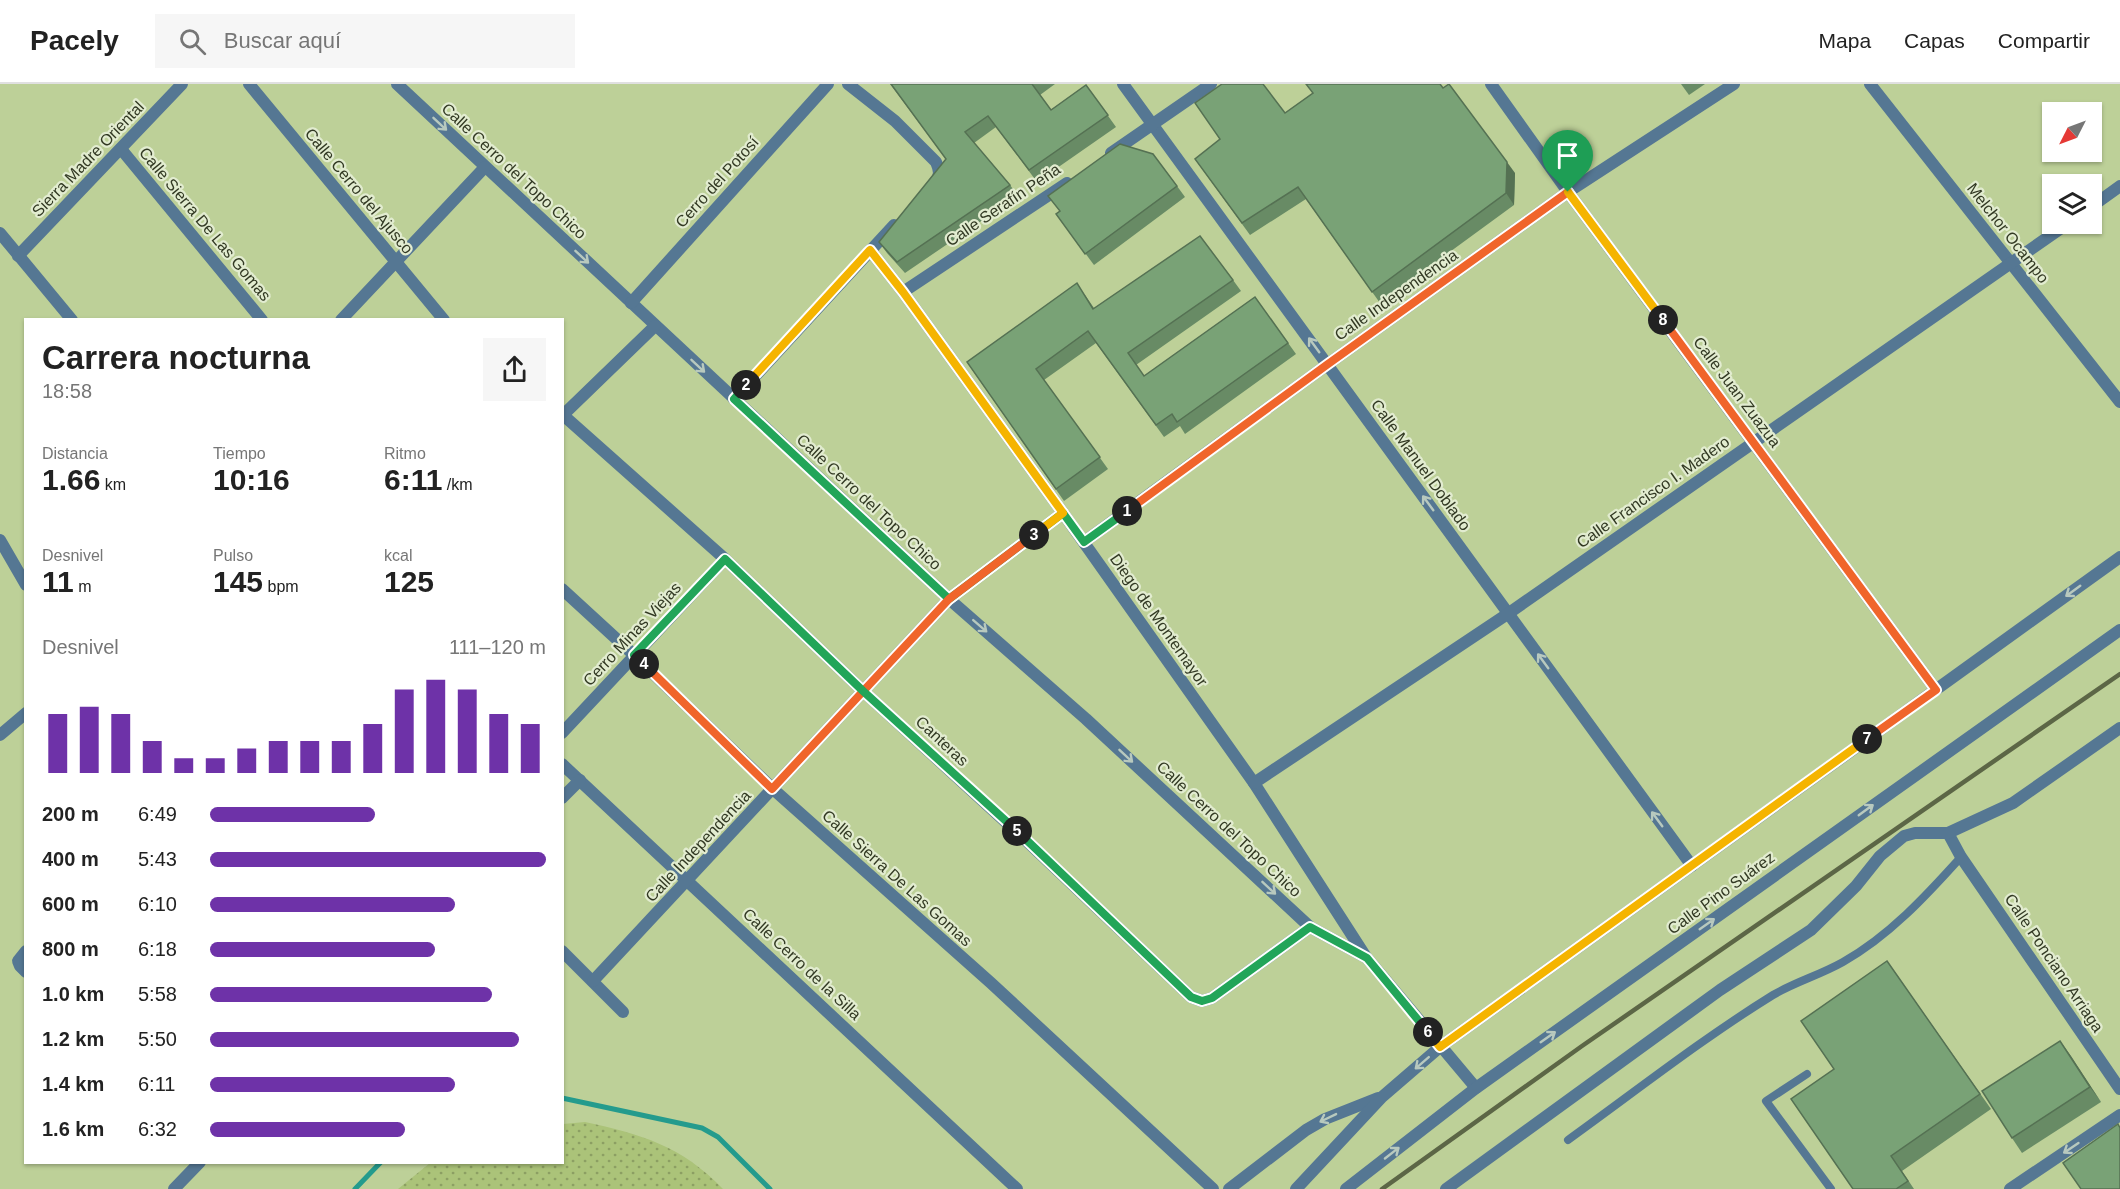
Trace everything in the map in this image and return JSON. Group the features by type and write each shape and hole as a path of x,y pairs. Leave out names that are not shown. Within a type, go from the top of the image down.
{"street":[{"name":"Sierra Madre Oriental","path":"18,256 182,84"},
{"name":"Calle Cerro del Ajusco","path":"249,84 442,318"},
{"name":"Calle Cerro del Topo Chico","path":"398,84 949,599 1086,719 1310,927 1367,958 1476,1088"},
{"name":"Cerro del Potosí","path":"631,303 828,84"},
{"path":"848,84 895,120 936,162 939,168 938,180 930,188"},
{"name":"Calle Manuel Doblado","path":"1123,84 1692,866"},
{"path":"1105,157 1211,84"},
{"name":"Calle Juan Zuazua","path":"1491,84 1568,192 1936,690"},
{"name":"Calle Independencia","path":"1084,542 1568,192 1734,84"},
{"name":"Melchor Ocampo","path":"1870,84 2120,402"},
{"name":"Calle Sierra De Las Gomas","path":"121,149 260,318"},
{"path":"343,318 485,167"},
{"name":"Calle Serafín Peña","path":"903,292 1076,176"},
{"path":"2102,199 2120,186"},
{"path":"734,399 900,219"},
{"path":"0,233 70,318"},
{"name":"Calle Francisco I. Madero","path":"1254,783 1509,613 2053,234"},
{"name":"Diego de Montemayor","path":"870,250 1084,542 1254,783 1367,958"},
{"path":"564,415 655,326"},
{"name":"Canteras","path":"564,417 725,559 1191,997 1202,1001 1212,998 1310,927"},
{"name":"Calle Independencia","path":"593,981 949,599 1063,513"},
{"path":"0,540 24,582"},
{"path":"1296,1189 1382,1097 1440,1047 2120,557"},
{"name":"Cerro Minas Viejas","path":"564,731 725,559"},
{"name":"Calle Sierra De Las Gomas","path":"564,591 634,655 772,789 991,983 1213,1189"},
{"name":"Calle Pino Suárez","path":"1346,1189 1476,1088 2120,630"},
{"path":"0,735 24,715"},
{"path":"1446,1189 1720,990 1811,930 1856,886 1880,856 1904,836 1915,832 1948,833 2013,803 2120,728"},
{"name":"Calle Cerro de la Silla","path":"564,766 689,880 1017,1189"},
{"path":"564,796 580,780"},
{"name":"Calle Ponciano Arriaga","path":"1948,833 1961,856 2120,1089"},
{"path":"564,953 623,1012"},
{"path":"23,954 18,964 24,970"},
{"path":"1228,1189 1306,1130 1325,1119 1382,1097"},
{"path":"2010,1189 2120,1115"},
{"path":"174,1189 198,1164"}],"lane":[{"path":"1568,1140 1765,1000 1792,985 1838,965 1862,949 1921,902 1961,856"},
{"path":"1807,1074 1766,1101 1830,1189"}],"green space":[{"path":"585,1122 624,1131 660,1144 692,1162 723,1189 398,1189 429,1164 564,1164 564,1124"}],"building":[{"path":"891,84 1032,84 1051,110 1086,85 1108,115 1029,170 988,116 965,132 1010,185 897,262 879,242 946,159"},
{"path":"1222,84 1263,84 1285,113 1313,93 1306,84 1440,84 1443,88 1449,84 1507,162 1506,193 1372,292 1298,187 1242,223 1195,159 1220,139 1195,103"},
{"path":"1120,144 1153,154 1177,186 1085,254 1056,214 1060,211 1048,196"},
{"path":"1200,236 1233,280 1128,353 1144,376 1255,297 1288,343 1177,422 1172,414 1156,425 1088,331 1036,369 1100,457 1056,489 967,362 1077,283 1093,309"},
{"path":"1887,961 1980,1094 1891,1156 1908,1181 1896,1189 1853,1189 1791,1099 1834,1069 1801,1021"},
{"path":"2060,1041 2090,1087 2012,1138 1982,1091"},
{"path":"2118,1124 2120,1128 2120,1189 2081,1189 2063,1163"}],"waterway":[{"path":"564,1098 702,1128 718,1137 770,1189"},
{"path":"355,1189 379,1164"}],"railway":[{"path":"1382,1189 1582,1046 2120,674"}],"route":[{"path":"1568,192 1084,542 1063,513 949,599 734,399 870,250 1063,513 1006,556 949,599 863,691 772,789 634,655 725,559 863,691 1030,844 1191,997 1202,1001 1212,998 1310,927 1367,958 1440,1047 1936,690 1568,192"}]}
